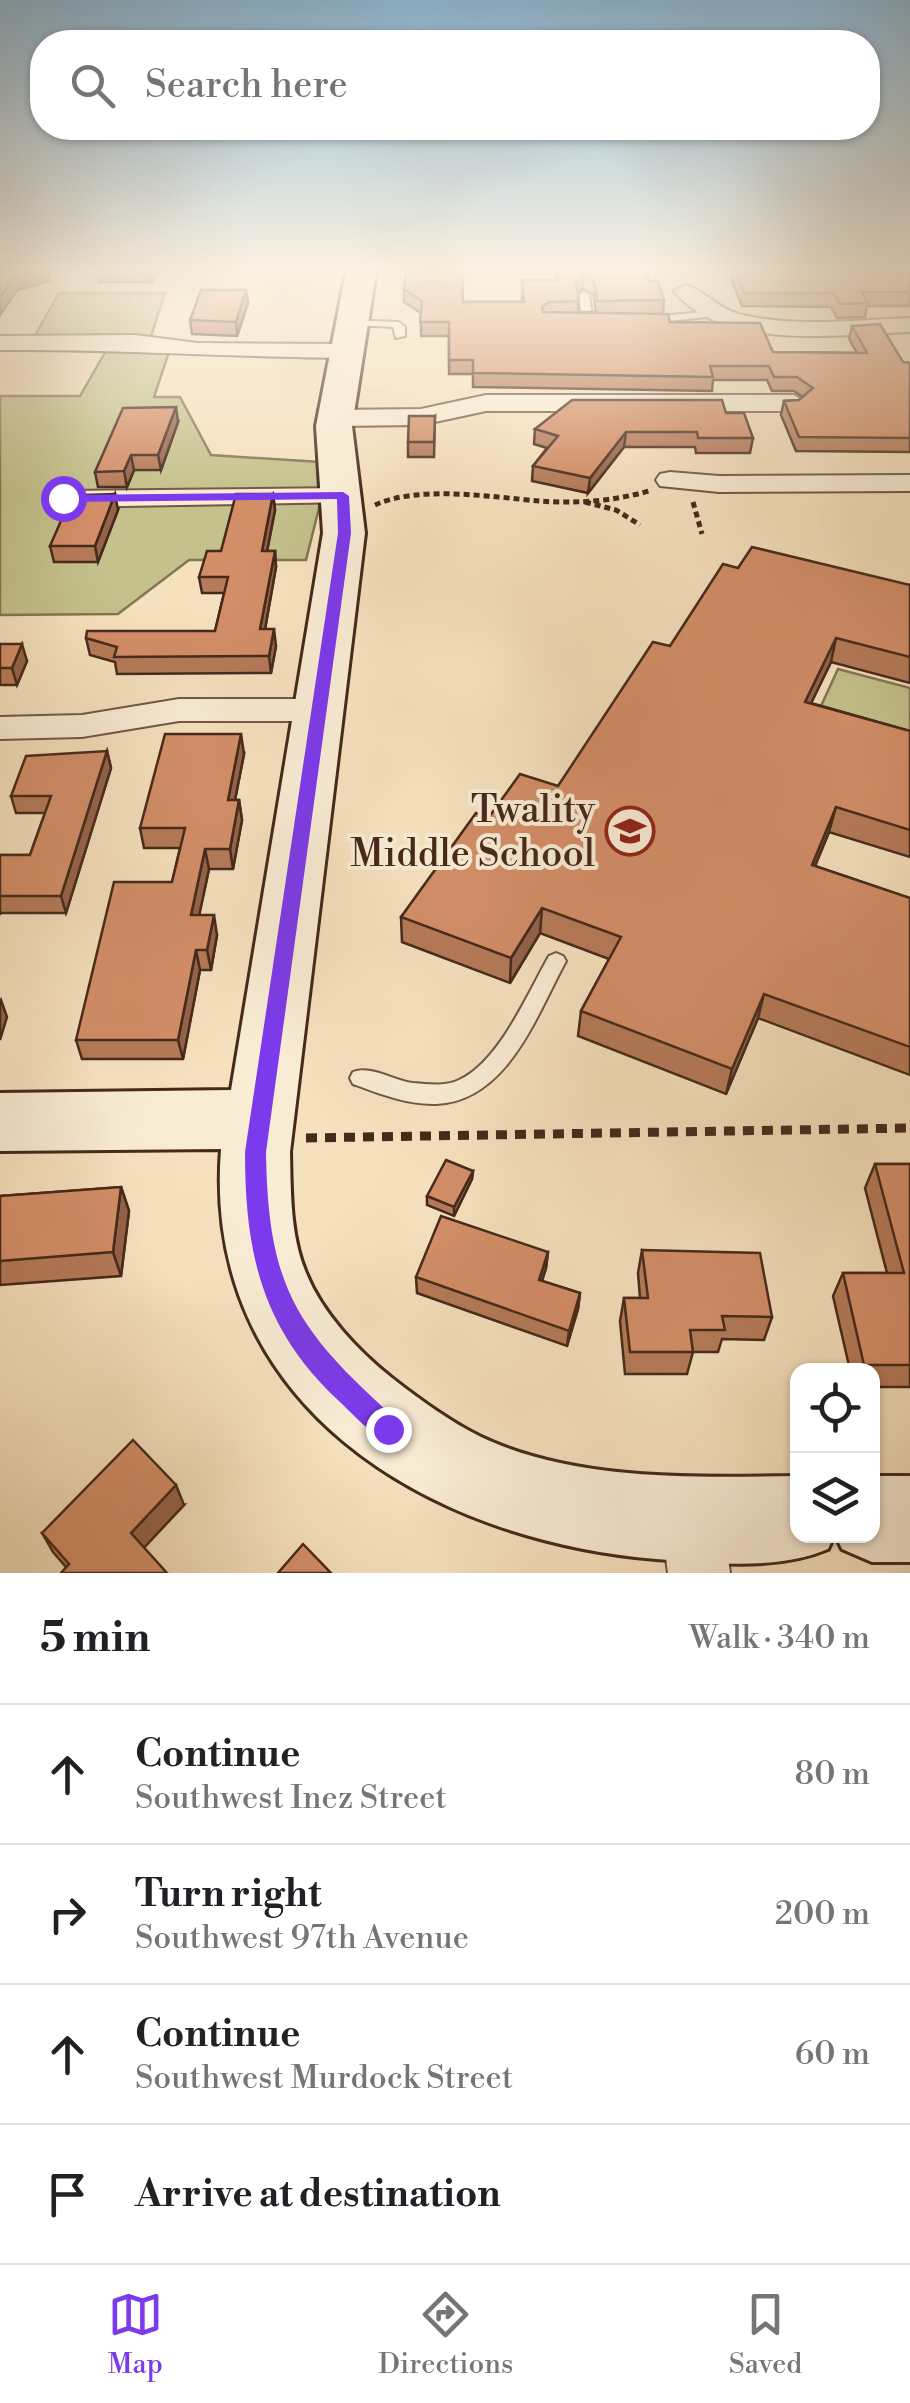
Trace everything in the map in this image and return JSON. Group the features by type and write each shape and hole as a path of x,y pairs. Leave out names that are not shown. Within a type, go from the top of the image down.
{"street":[{"path":"162,345 198,350 251,345"},
{"path":"348,345 334,442 355,502 344,533 259,1129 256,1203 261,1249 277,1298 327,1374 388,1429 461,1472 539,1501 644,1518 696,1546 790,1522"},
{"path":"335,418 421,417 486,403 794,403"},
{"path":"670,480 718,484 910,483"},
{"path":"63,498 355,502"},
{"path":"0,728 82,726 180,710 319,710"},
{"path":"0,1122 259,1129"},
{"path":"880,1519 910,1519"}],"lane":[{"path":"361,1078 396,1092 432,1097 465,1092 488,1076 556,960"}],"path":[{"path":"355,502 392,496 499,495 530,500 633,497 670,480"},
{"path":"574,500 616,510 640,525"},
{"path":"695,510 702,534"},
{"path":"259,1129 910,1128"}],"shaded area":[{"path":"107,349 169,352 154,397 180,397 211,455 320,462 319,508 306,560 189,560 118,614 0,615 0,396 80,396"},
{"path":"838,669 910,688 910,731 821,706"}],"building":[{"path":"449,345 770,345 773,352 867,353 863,345 893,345 903,362 910,363 910,438 799,437 784,401 799,400 813,388 797,377 774,377 769,366 710,366 713,377 473,373 473,360 449,360"},
{"path":"572,400 722,400 726,413 744,413 753,438 698,438 697,432 626,432 590,478 533,466 558,436 535,429"},
{"path":"176,407 158,455 131,455 124,471 95,472 123,408"},
{"path":"409,416 435,416 434,442 408,442"},
{"path":"115,494 95,546 50,546 71,498"},
{"path":"236,494 273,494 262,551 275,551 260,629 274,629 269,656 114,657 117,647 86,638 87,631 215,631 228,577 199,577 207,551 221,551"},
{"path":"752,547 910,585 910,657 836,638 805,702 910,731 910,830 836,807 812,865 910,898 910,1047 764,994 732,1069 581,1011 621,937 542,908 511,958 401,917 476,813 489,817 520,774 558,786 653,642 670,646 723,564 738,568"},
{"path":"0,644 22,644 12,668 0,668"},
{"path":"165,734 241,734 228,800 239,800 230,849 205,849 191,915 214,915 207,950 196,950 178,1040 76,1040 114,882 172,882 185,828 140,828"},
{"path":"107,751 61,896 0,896 0,855 30,855 51,796 11,796 26,756"},
{"path":"446,1160 473,1171 454,1207 427,1196"},
{"path":"875,1164 910,1164 910,1365 864,1363 843,1273 904,1273"},
{"path":"121,1187 113,1252 0,1261 0,1196"},
{"path":"441,1216 548,1252 539,1280 580,1293 569,1331 416,1277"},
{"path":"642,1250 760,1253 772,1317 722,1316 725,1330 690,1330 693,1352 630,1352 624,1298 648,1298"},
{"path":"133,1440 176,1485 131,1533 167,1573 61,1573 69,1564 42,1533"},
{"path":"303,1544 331,1573 278,1573"}],"place":[{"name":"Twality Middle School","path":"630,831"}],"route":[{"path":"63,498 343,496 344,533 256,1152 256,1203 261,1249 277,1298 327,1374 388,1429"}]}
